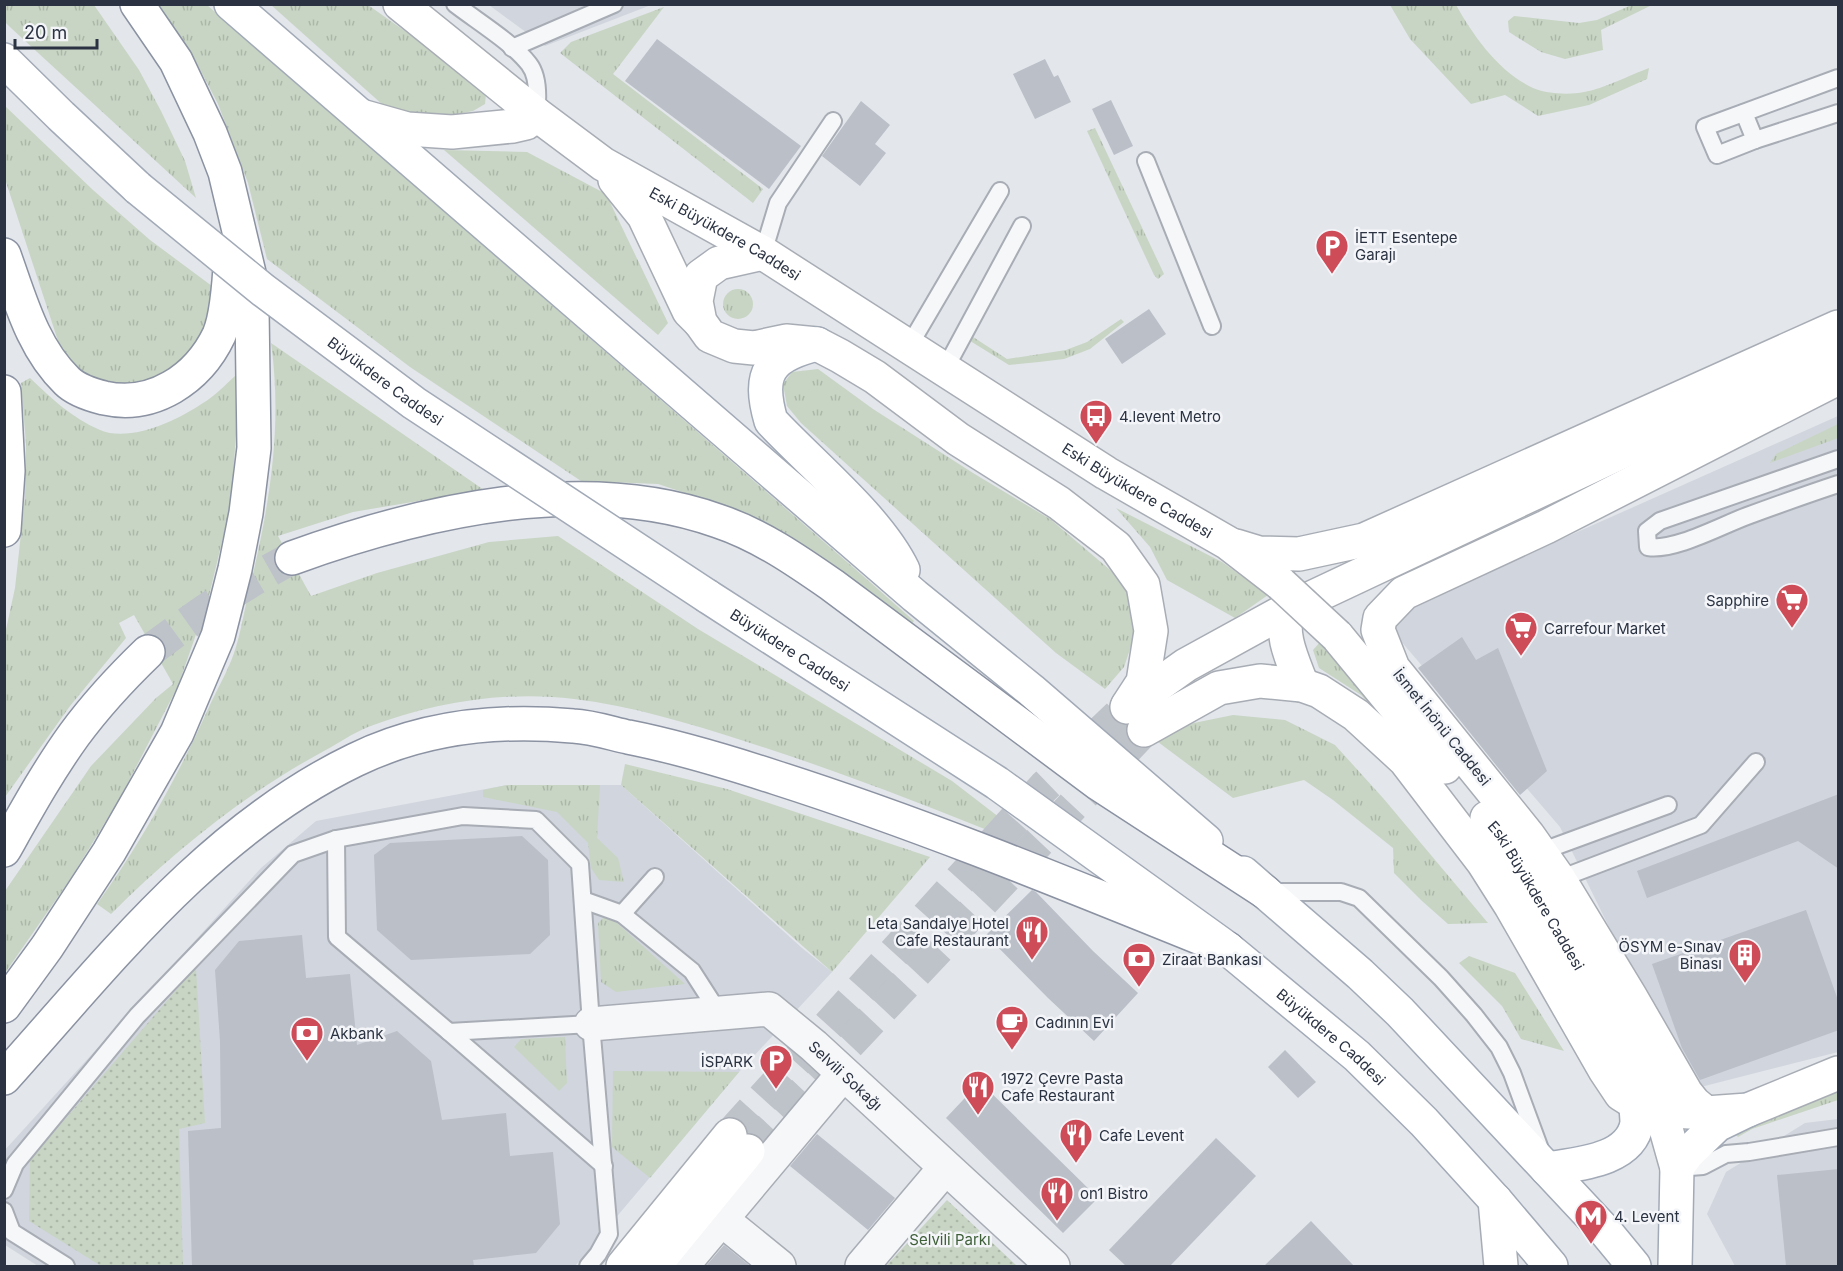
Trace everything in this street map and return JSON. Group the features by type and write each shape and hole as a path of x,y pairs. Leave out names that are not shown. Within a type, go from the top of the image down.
{"main road":[{"path":"4,1006 103,861 144,794 177,733 218,636 246,513 254,448 249,273 225,172 176,61 137,4"},
{"path":"231,4 915,596 1031,690 1360,974 1400,1012 1606,1232 1634,1266"},
{"name":"Eski Büyükdere Caddesi","path":"400,4 536,114 603,164 764,253 1106,473 1228,543 1284,597 1337,636 1501,834 1657,1097 1648,1107 1677,1168 1675,1266"},
{"name":"Büyükdere Caddesi","path":"4,60 138,188 263,290 380,379 490,455 997,783 1228,949 1358,1056 1424,1122 1551,1266"},
{"path":"361,116 406,129 452,132 513,126 526,123 536,114"},
{"path":"603,164 644,216 689,311 710,336 734,346 754,348 786,341 817,344 875,377 958,440 1059,503 1116,547 1143,585 1151,631 1136,719"},
{"path":"4,255 35,338 52,364 69,383 93,395 119,401 149,397 177,386 199,366 219,334 230,273 232,199"},
{"path":"700,322 696,301 701,276 719,263 764,253"},
{"path":"1228,543 1259,553 1299,554 1364,540 1839,327"},
{"path":"817,344 793,350 779,360 769,372 765,385 765,400 771,422 868,520 897,558 915,596"},
{"path":"1136,719 1186,665 1284,597 1839,350"},
{"name":"İsmet İnönü Caddesi","path":"1706,1113 1686,1093 1559,879 1393,668 1378,630 1380,618 1404,592 1546,527 1839,378"},
{"path":"4,392 8,471 4,530"},
{"path":"292,558 395,525 448,513 533,501 608,499 692,512 720,521 787,554 842,592 1099,784 1264,892"},
{"path":"1284,597 1285,633 1302,685"},
{"path":"4,850 45,778 75,734 104,698 148,652"},
{"path":"1136,719 1219,688 1260,681 1302,685 1319,691 1356,715 1406,760 1422,780 1483,862 1511,906 1621,1094 1648,1107 1706,1113 1748,1110"},
{"path":"4,1078 181,885 221,848 264,816 312,784 356,760 399,742 435,731 479,726 531,723 577,726 713,757 931,830 1228,949"},
{"path":"1677,1168 1687,1154 1717,1125 1748,1110 1839,1074"},
{"path":"1547,1169 1600,1160 1631,1139 1648,1107"},
{"path":"623,1266 739,1143 654,1266"},
{"path":"1495,1200 1501,1266"}],"street":[{"name":"Selvili Sokağı","path":"591,1024 770,1009 1053,1266"},
{"path":"682,1266 843,1074"},
{"path":"862,1266 945,1168"},
{"path":"721,1219 779,1266"}],"lane":[{"path":"455,4 512,48 530,65 539,97 536,114"},
{"path":"512,48 614,4"},
{"path":"1839,78 1705,127 1717,155 1755,140 1839,114"},
{"path":"1744,113 1755,140"},
{"path":"764,253 778,203 833,122"},
{"path":"1146,161 1212,326"},
{"path":"909,346 1000,191"},
{"path":"945,369 1023,226"},
{"path":"1839,459 1660,521 1647,531 1648,547 1659,549 1673,545 1839,484"},
{"path":"1559,879 1701,825 1756,762"},
{"path":"1540,852 1668,805"},
{"path":"4,1190 15,1164 137,1016 293,854 336,839 463,816 536,820 580,864 609,1234 588,1266"},
{"path":"336,839 337,937 604,1166"},
{"path":"622,914 655,877"},
{"path":"1264,892 1341,892 1359,898 1441,978 1499,1047 1512,1073 1547,1169"},
{"path":"583,900 622,914 692,971 720,1013"},
{"path":"449,1032 591,1024"},
{"path":"1677,1168 1703,1167 1726,1154 1839,1137"},
{"path":"4,1211 8,1237 66,1266"}],"shaded area":[{"path":"489,5 651,5 545,46"},
{"path":"1838,416 1838,1052 1689,1090 1560,827 1382,619"},
{"path":"507,785 621,785 802,948 832,972 739,1072 575,1266 38,1266 5,1245 4,1151 261,868 316,821"},
{"path":"1838,1119 1838,1266 1735,1266 1707,1214 1726,1172 1805,1123"}],"green space":[{"path":"5,4 94,5 139,70 161,111 185,161 196,198 5,22"},
{"path":"1634,4 1652,5 1601,30 1603,50 1565,59 1541,52 1509,32 1508,21 1514,16 1579,23 1597,20"},
{"path":"159,5 207,5 862,575 914,621 910,626 773,532 722,505 658,484 581,481 410,367 267,259 248,183 218,104 193,56"},
{"path":"271,5 368,5 477,82 486,94 485,104 473,111 443,117 393,114"},
{"path":"1390,5 1456,5 1479,41 1498,63 1521,81 1544,92 1584,92 1649,68 1647,79 1589,105 1538,116 1505,95 1471,104 1410,39"},
{"path":"664,7 613,74 763,189 753,203 560,53 571,42"},
{"path":"5,106 93,190 150,240 220,292 217,316 178,368 157,378 119,385 84,376 61,350 5,179"},
{"path":"1095,128 1164,274 1158,279 1154,275 1087,131"},
{"path":"444,150 527,152 606,194 668,323 658,335"},
{"path":"738,289 749,293 753,304 749,315 738,319 727,315 723,304 727,293"},
{"path":"1121,319 1124,322 1090,349 1064,359 1009,365 967,339 970,335 1007,359 1066,350 1087,342"},
{"path":"271,343 484,490 353,512 278,536 311,596 377,573 489,542 558,536 698,629 952,781 1021,834 1015,841 813,764 660,716 574,699 522,696 496,698 443,705 418,711 351,735 295,767 239,804 160,868 111,914 97,904 144,833 172,784 232,660 241,630 263,529 272,468 275,406"},
{"path":"818,369 873,409 1050,519 1122,580 1133,600 1135,634 1124,667 1105,689 1056,653 801,423 787,406 783,384 792,372"},
{"path":"235,376 236,434 231,504 208,600 178,686 120,798 71,878 5,973 5,891 91,766 156,698 173,684 134,615 119,623 126,638 70,706 5,797 5,634 15,588 25,497 26,444 21,383 30,378 54,401 80,420 100,430 125,434 153,428 193,410 212,397"},
{"path":"1838,424 1838,438 1770,463 1776,454"},
{"path":"1116,508 1222,562 1268,595 1235,618 1167,580 1150,547"},
{"path":"1321,641 1423,762 1361,695 1319,668 1313,650"},
{"path":"1233,715 1285,720 1335,745 1383,798 1488,923 1448,924 1394,873 1393,848 1304,780 1233,798 1154,739 1184,725"},
{"path":"625,764 727,789 930,857 832,972 621,785"},
{"path":"507,785 600,785 597,838 618,858 624,882 599,880 591,868 588,843 557,812 483,797 483,790"},
{"path":"607,914 685,984 616,992 601,982 598,923"},
{"path":"1469,956 1515,973 1564,1051 1521,1039 1502,1006 1459,963"},
{"path":"196,967 205,1123 179,1129 183,1266 101,1266 29,1221 30,1160"},
{"path":"565,1037 567,1083 559,1091 514,1047 521,1039"},
{"path":"613,1071 739,1072 650,1178 612,1147"},
{"path":"1838,1092 1838,1100 1752,1129 1738,1137 1735,1134 1801,1103"},
{"name":"Selvili Parkı","path":"947,1200 1017,1266 886,1266"}],"building":[{"path":"657,39 801,146 769,189 625,81"},
{"path":"1045,59 1054,77 1058,75 1071,102 1035,119 1013,74"},
{"path":"1111,100 1133,146 1114,155 1092,109"},
{"path":"861,101 890,125 875,144 886,153 860,186 822,156"},
{"path":"1149,309 1166,334 1122,364 1105,339"},
{"path":"1462,637 1476,660 1498,648 1547,771 1520,795 1418,668"},
{"path":"1839,794 1839,869 1798,841 1647,898 1637,871"},
{"path":"522,836 548,860 550,935 530,954 411,960 377,930 374,855 390,843"},
{"path":"1032,890 1138,993 1094,1041 986,935"},
{"name":"ÖSYM e-Sınav Binası","path":"1806,910 1839,1003 1839,1030 1700,1080 1682,1048 1652,964"},
{"path":"302,935 306,978 350,974 357,1045 397,1031 431,1061 442,1120 506,1113 510,1156 553,1152 560,1224 536,1253 473,1260 474,1266 192,1266 188,1131 221,1128 220,1041 215,970 239,941"},
{"path":"1285,1050 1316,1082 1298,1098 1268,1067"},
{"path":"980,1082 1098,1198 1063,1233 946,1118"},
{"path":"817,1134 895,1198 868,1230 790,1166"},
{"path":"1216,1138 1256,1176 1170,1266 1126,1266 1109,1250"},
{"path":"1839,1169 1839,1266 1786,1266 1777,1175"},
{"path":"1311,1221 1354,1266 1264,1266"},
{"path":"724,1245 750,1266 706,1266"}],"tunnel":[{"path":"148,652 218,602 292,558"},
{"path":"730,1135 1044,787 1127,707"},
{"path":"748,1151 1144,730"}],"place":[{"name":"İETT Esentepe Garajı","path":"1332,275"},
{"name":"4.levent Metro","path":"1096,445"},
{"name":"Sapphire","path":"1792,629"},
{"name":"Carrefour Market","path":"1521,657"},
{"name":"Leta Sandalye Hotel Cafe Restaurant","path":"1032,961"},
{"name":"ÖSYM e-Sınav Binası","path":"1745,984"},
{"name":"Ziraat Bankası","path":"1139,988"},
{"name":"Cadının Evi","path":"1012,1051"},
{"name":"Akbank","path":"307,1062"},
{"name":"İSPARK","path":"776,1090"},
{"name":"1972 Çevre Pasta Cafe Restaurant","path":"978,1116"},
{"name":"Cafe Levent","path":"1076,1164"},
{"name":"on1 Bistro","path":"1057,1222"},
{"name":"4. Levent","path":"1591,1245"}]}
